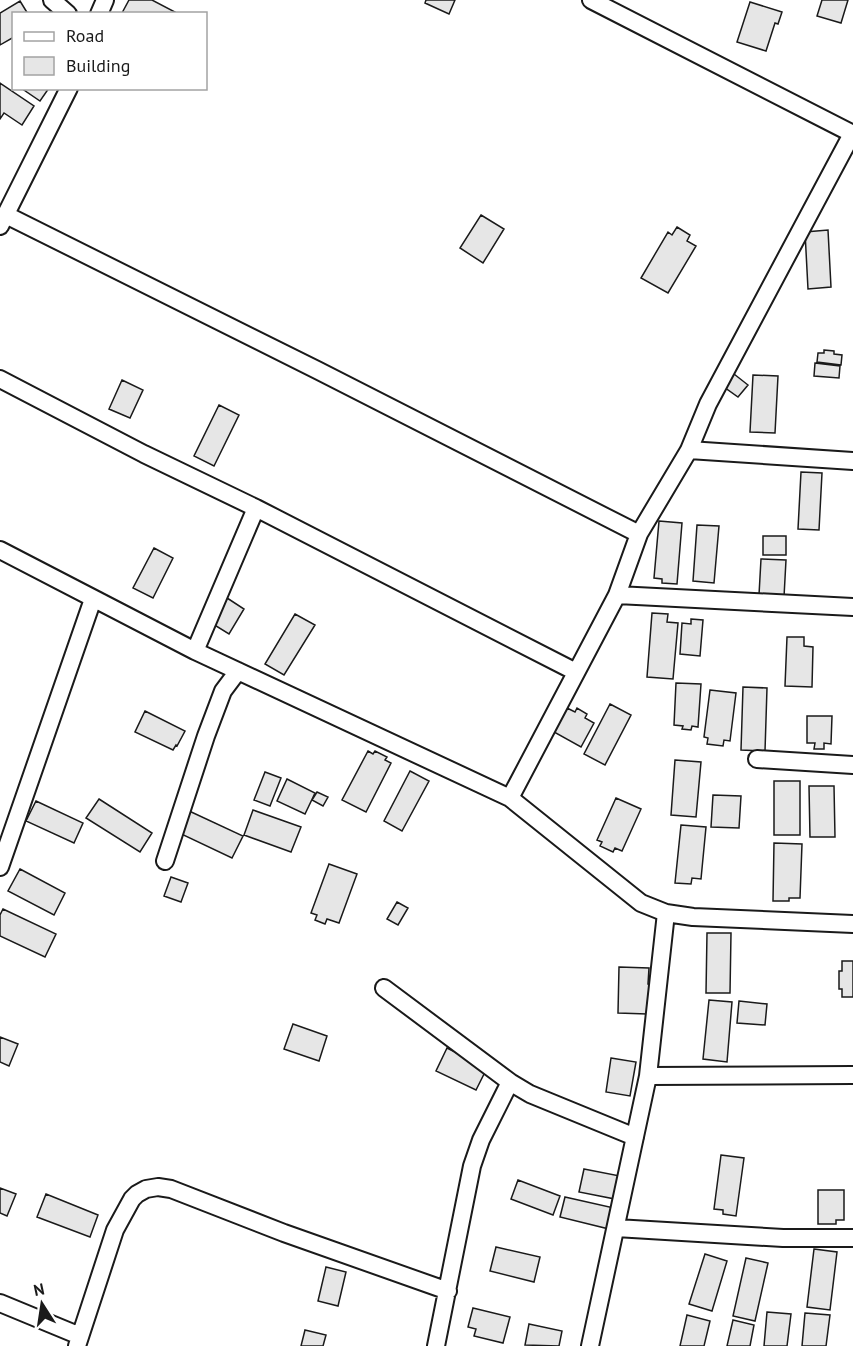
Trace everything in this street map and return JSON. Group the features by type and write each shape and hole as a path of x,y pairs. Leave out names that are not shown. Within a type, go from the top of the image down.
{"street":[{"path":"52,0 66,12"},
{"path":"510,798 617,595 639,534 689,450 708,404 853,134 591,0"},
{"path":"68,90 3,220 317,370 639,534"},
{"path":"0,379 576,672"},
{"path":"689,450 853,461"},
{"path":"195,651 256,508"},
{"path":"0,550 195,651 510,798 641,903 666,913 715,919 853,924"},
{"path":"617,595 853,607"},
{"path":"0,867 93,599"},
{"path":"165,861 223,691 238,671"},
{"path":"757,759 853,765"},
{"path":"590,1346 648,1076 666,913"},
{"path":"384,988 510,1082 530,1094 635,1137"},
{"path":"648,1076 853,1075"},
{"path":"436,1346 472,1166 481,1140 510,1082"},
{"path":"0,1303 78,1341 115,1230 137,1194 146,1189 158,1187 171,1189 284,1233 448,1292"},
{"path":"615,1228 783,1238 853,1238"}],"building":[{"path":"129,0 152,0 175,12 123,12"},
{"path":"426,0 455,0 449,14 425,3"},
{"path":"822,0 848,0 841,23 817,16"},
{"path":"20,1 27,12 12,12 12,38 0,45 0,13"},
{"path":"750,2 782,12 778,24 775,23 766,51 737,42"},
{"path":"0,83 34,106 22,125 4,113 0,119"},
{"path":"24,90 48,90 40,101"},
{"path":"481,215 504,229 483,263 460,248"},
{"path":"677,227 690,235 687,241 696,246 668,293 641,278 668,232 672,235"},
{"path":"828,230 831,287 808,289 805,232"},
{"path":"824,350 842,355 841,365 817,362 818,353 824,353"},
{"path":"815,363 840,366 839,378 814,376"},
{"path":"734,374 748,385 738,397 724,387"},
{"path":"753,375 778,376 775,433 750,432"},
{"path":"122,380 143,390 130,418 109,409"},
{"path":"219,405 239,415 214,466 194,456"},
{"path":"801,472 822,473 819,530 798,529"},
{"path":"659,521 682,523 677,584 662,583 662,579 654,578"},
{"path":"697,525 719,526 714,583 693,581"},
{"path":"763,536 786,536 786,555 763,555"},
{"path":"154,548 173,558 153,598 133,588"},
{"path":"761,559 786,560 784,597 759,595"},
{"path":"224,596 244,609 229,634 208,621"},
{"path":"652,613 668,614 667,622 678,623 673,679 647,677"},
{"path":"295,614 315,625 284,675 265,664"},
{"path":"691,619 703,620 700,656 680,654 682,623 691,624"},
{"path":"787,637 804,637 804,646 813,647 812,687 785,686"},
{"path":"676,683 701,684 698,727 692,726 691,730 674,725"},
{"path":"743,687 767,688 765,751 741,750"},
{"path":"710,690 736,693 730,741 724,740 723,746 707,744 708,738 704,737"},
{"path":"610,704 631,715 605,765 584,754"},
{"path":"567,708 575,712 577,708 587,714 585,718 594,723 581,747 554,732"},
{"path":"145,711 185,731 173,750 135,732"},
{"path":"807,716 832,716 831,744 824,743 824,749 814,749 815,743 807,743"},
{"path":"368,751 373,754 375,751 387,757 385,760 391,763 366,812 342,800"},
{"path":"675,760 701,762 696,817 671,815"},
{"path":"410,771 429,781 402,831 384,821"},
{"path":"265,772 281,778 270,806 254,800"},
{"path":"287,779 315,793 305,814 277,801"},
{"path":"774,781 800,781 800,835 774,835"},
{"path":"809,786 834,786 835,837 810,837"},
{"path":"317,792 328,797 323,806 312,800"},
{"path":"713,795 741,796 739,828 711,827"},
{"path":"616,798 641,809 622,851 615,848 613,852 600,846 602,842 597,840"},
{"path":"99,799 152,833 140,852 86,818"},
{"path":"36,801 83,823 74,843 26,821"},
{"path":"187,810 243,836 232,858 177,832"},
{"path":"253,810 301,827 291,852 244,835"},
{"path":"681,825 706,827 701,879 692,878 691,884 675,883"},
{"path":"774,843 802,844 800,898 773,901"},
{"path":"329,864 357,874 339,923 327,919 325,924 315,920 317,915 311,913"},
{"path":"20,869 65,893 54,915 8,891"},
{"path":"171,877 188,883 181,902 164,896"},
{"path":"397,902 408,908 398,925 387,919"},
{"path":"3,909 56,934 45,957 0,936 0,915"},
{"path":"707,933 731,933 730,993 706,993"},
{"path":"842,961 853,961 853,997 842,997 842,989 839,989 839,971 842,971"},
{"path":"619,967 649,968 648,984 653,984 653,995 648,995 647,1014 618,1013"},
{"path":"709,1000 732,1002 727,1062 703,1059"},
{"path":"739,1001 767,1004 765,1025 737,1023"},
{"path":"293,1024 327,1036 319,1061 284,1049"},
{"path":"0,1037 18,1044 9,1066 0,1062"},
{"path":"447,1048 487,1068 476,1090 436,1071"},
{"path":"611,1058 636,1062 630,1096 606,1092"},
{"path":"721,1155 744,1158 736,1216 723,1214 723,1210 714,1209"},
{"path":"584,1169 620,1176 615,1199 579,1192"},
{"path":"518,1180 560,1196 553,1215 511,1199"},
{"path":"0,1188 16,1194 7,1216 0,1213"},
{"path":"818,1190 844,1190 844,1220 836,1220 836,1224 818,1224"},
{"path":"46,1194 98,1215 90,1237 37,1217"},
{"path":"565,1197 614,1208 609,1229 560,1217"},
{"path":"496,1247 540,1257 534,1282 490,1271"},
{"path":"814,1249 837,1252 830,1310 807,1307"},
{"path":"705,1254 727,1261 712,1311 689,1304"},
{"path":"746,1258 768,1263 755,1321 733,1316"},
{"path":"326,1267 346,1272 338,1306 318,1301"},
{"path":"473,1308 510,1317 503,1343 474,1336 476,1329 468,1327"},
{"path":"767,1312 791,1314 787,1346 764,1346"},
{"path":"805,1313 830,1315 826,1346 802,1346"},
{"path":"687,1315 710,1321 704,1346 680,1346"},
{"path":"733,1320 754,1325 750,1346 727,1346"},
{"path":"529,1324 562,1331 559,1346 525,1345"},
{"path":"305,1330 326,1335 323,1346 301,1346"}]}
